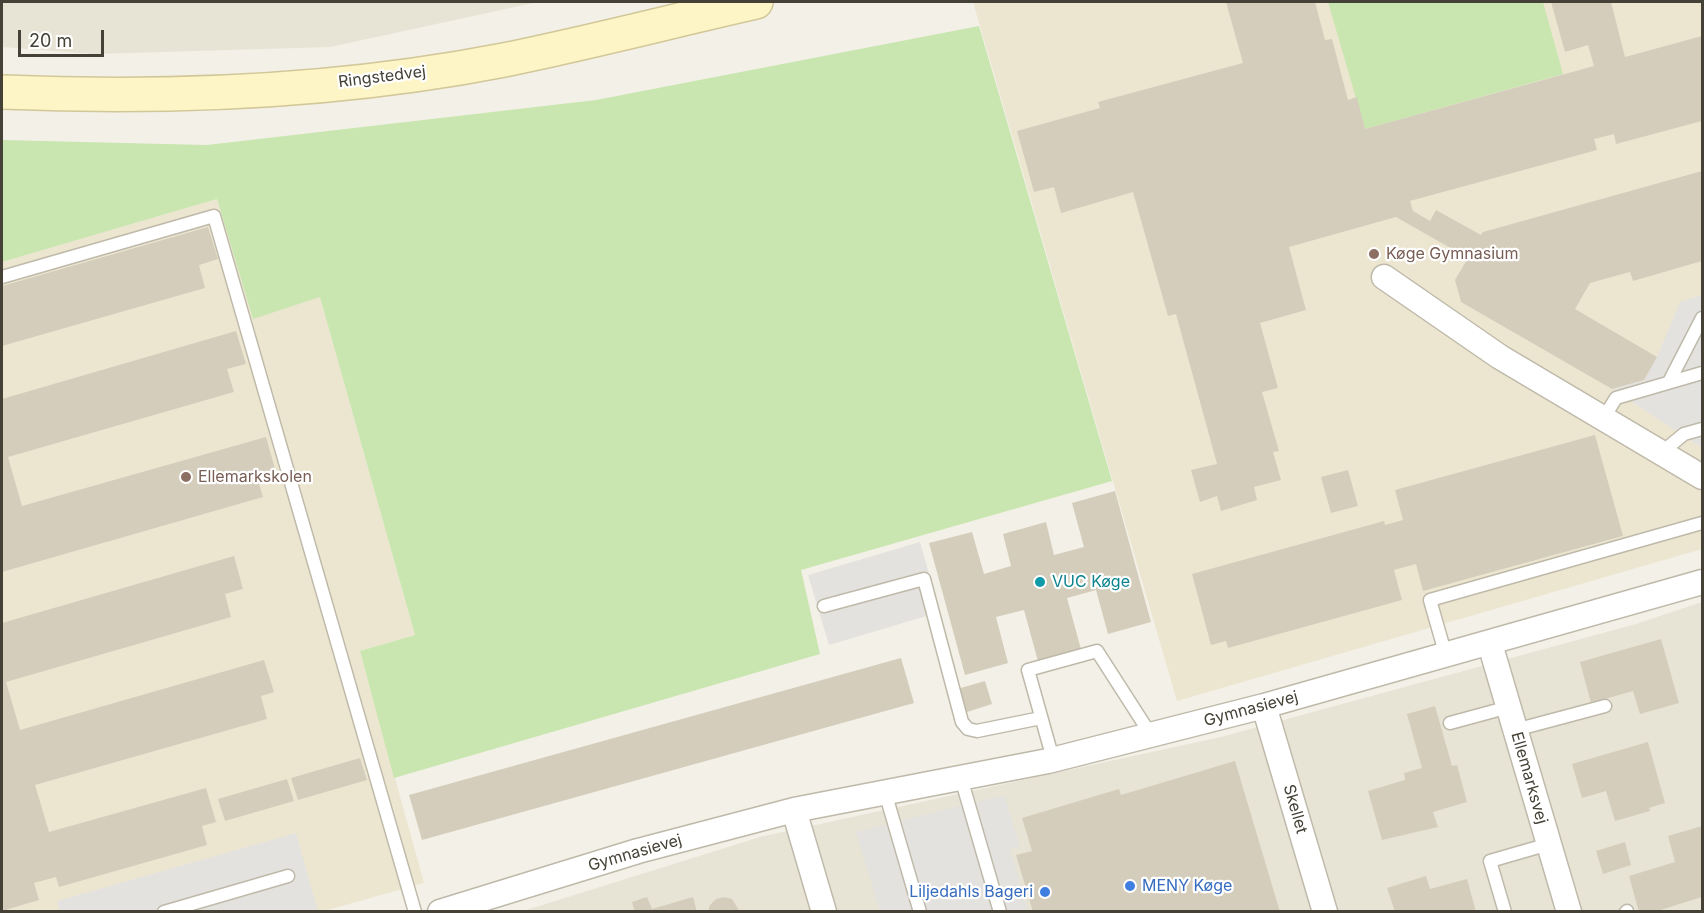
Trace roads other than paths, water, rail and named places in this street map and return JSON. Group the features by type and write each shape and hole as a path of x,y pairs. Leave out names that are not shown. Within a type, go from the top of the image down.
{"main road":[{"name":"Ringstedvej","path":"2,92 102,96 301,86 406,75 503,60 756,2"}],"street":[{"path":"1384,277 1500,357 1702,477"},
{"name":"Gymnasievej","path":"440,912 479,906 638,851 794,810 1053,759 1264,706 1490,644 1702,582"},
{"name":"Ellemarksvej","path":"1490,644 1569,912"},
{"name":"Skellet","path":"1264,706 1325,912"},
{"path":"794,810 824,912"}],"lane":[{"path":"2,277 214,216 415,912"},
{"path":"1669,382 1702,318"},
{"path":"1603,419 1616,398 1702,373"},
{"path":"1661,453 1684,434 1702,429"},
{"path":"1446,656 1431,600 1702,523"},
{"path":"824,606 924,579 962,722 968,729 977,731 1041,718"},
{"path":"1053,759 1028,670 1097,651 1151,735"},
{"path":"1515,730 1605,706"},
{"path":"1450,723 1509,707"},
{"path":"961,778 1000,912"},
{"path":"885,792 920,912"},
{"path":"1505,912 1490,861 1549,844"},
{"path":"164,912 288,876"}],"place":[{"name":"Køge Gymnasium","path":"1374,254"},
{"name":"Ellemarkskolen","path":"186,477"},
{"name":"VUC Køge","path":"1040,582"},
{"name":"MENY Køge","path":"1130,886"},
{"name":"Liljedahls Bageri","path":"1045,892"}]}
